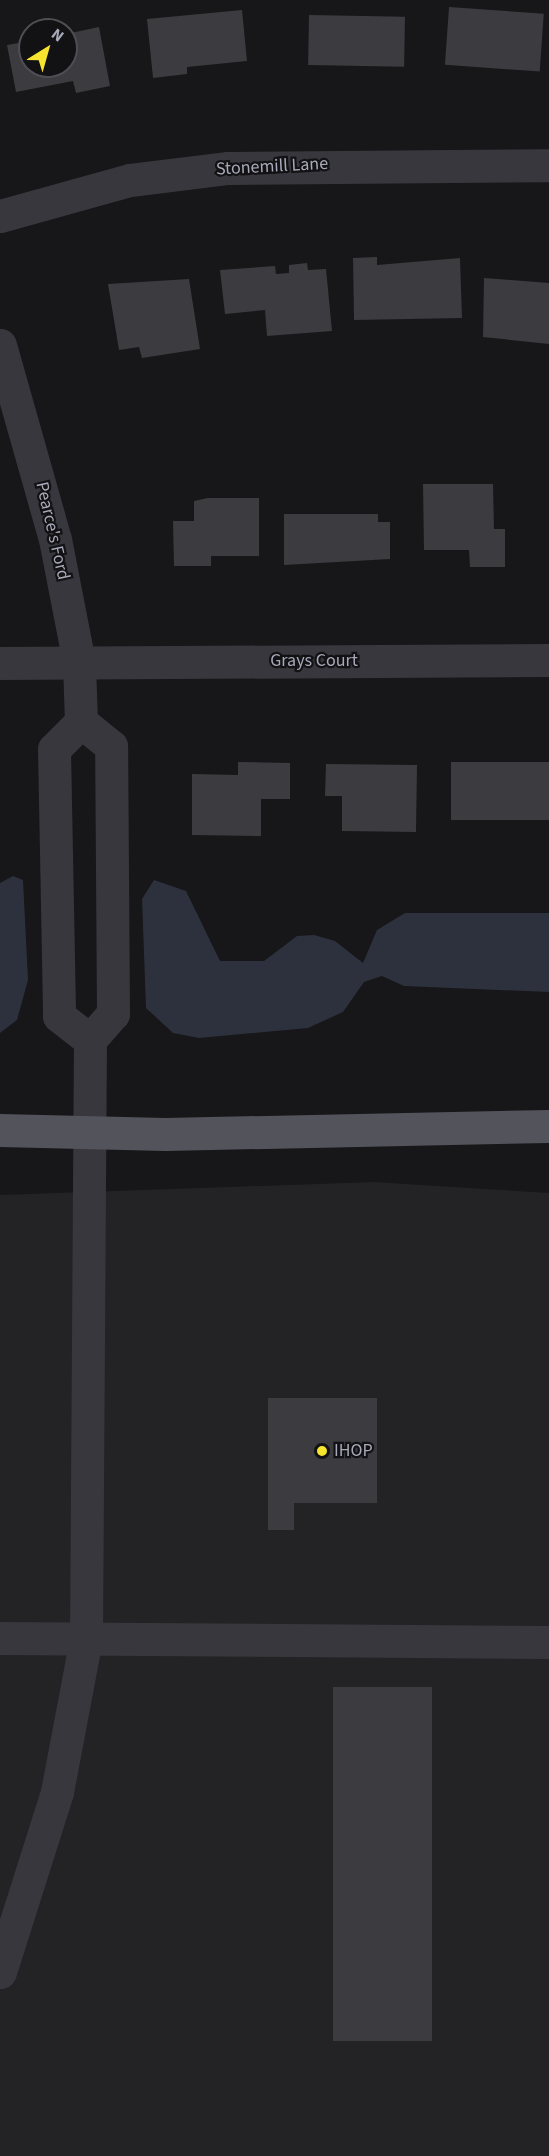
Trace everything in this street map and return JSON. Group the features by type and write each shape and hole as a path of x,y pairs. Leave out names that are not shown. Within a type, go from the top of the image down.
{"main road":[{"path":"0,1130 549,1126"}],"street":[{"name":"Stonemill Lane","path":"0,216 130,180 228,168 549,165"},
{"name":"Pearce's Ford","path":"0,345 55,539 80,663 81,722"},
{"name":"Grays Court","path":"0,663 549,660"},
{"path":"0,1972 57,1792 86,1639 90,1040 112,1014 111,746 81,722 54,749 59,1016 90,1040"},
{"path":"0,1638 549,1642"}],"shaded area":[{"path":"374,1182 549,1193 549,2156 0,2156 0,1195"}],"water":[{"path":"13,876 23,880 28,980 17,1020 0,1033 0,883"},
{"path":"154,880 186,891 220,961 264,961 297,936 314,935 335,941 363,963 377,930 405,913 549,913 549,992 404,986 382,976 364,982 343,1012 308,1028 199,1038 173,1033 146,1008 142,899"}],"building":[{"path":"449,7 544,14 540,71 445,65"},
{"path":"242,10 247,61 187,67 187,74 153,78 147,19"},
{"path":"309,15 405,17 404,67 308,65"},
{"path":"99,27 110,86 76,93 73,81 16,92 7,45 18,43 18,78 78,78 78,31"},
{"path":"377,257 377,265 460,258 462,318 354,320 353,258"},
{"path":"307,263 308,270 326,269 332,331 267,336 265,310 225,314 220,270 275,266 276,274 289,273 289,265"},
{"path":"484,278 549,283 549,344 483,337"},
{"path":"189,279 200,349 142,358 139,347 119,350 108,284"},
{"path":"423,484 493,484 494,529 505,529 505,567 470,567 469,550 424,550"},
{"path":"208,498 259,498 259,556 211,556 211,566 174,566 173,521 194,521 194,501"},
{"path":"284,514 378,514 378,522 390,522 390,559 284,565"},
{"path":"238,762 290,763 290,799 261,799 261,836 192,835 192,774 238,775"},
{"path":"451,762 549,762 549,820 451,820"},
{"path":"326,764 417,765 416,832 342,831 342,796 325,796"},
{"name":"IHOP","path":"268,1398 377,1398 377,1503 294,1503 294,1530 268,1530"},
{"path":"333,1687 432,1687 432,2041 333,2041"}],"place":[{"name":"IHOP","path":"322,1451"}]}
